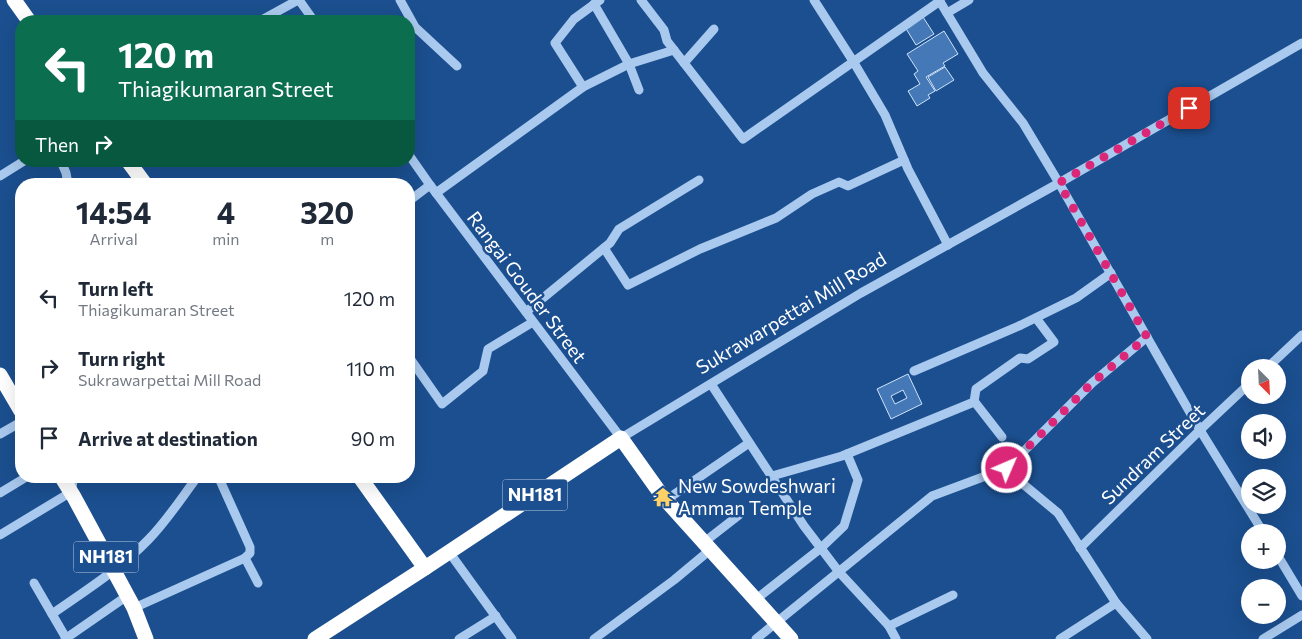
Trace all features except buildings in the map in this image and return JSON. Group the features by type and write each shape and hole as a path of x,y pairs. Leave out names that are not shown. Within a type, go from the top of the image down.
{"highway":[{"path":"14,0 25,15"},
{"path":"132,167 141,178"},
{"path":"0,377 15,401"},
{"path":"621,438 666,500 791,639"},
{"name":"Sukrawarpettai Mill Road","path":"315,639 621,438"},
{"name":"NH181","path":"65,483 130,602 146,639"},
{"path":"364,483 425,568"}],"street":[{"path":"271,15 299,0 310,15"},
{"path":"400,0 409,15"},
{"path":"642,0 664,30 667,41 743,139 939,0 982,73 1023,123 1200,430 1258,524"},
{"path":"814,0 885,115 904,160 948,245"},
{"path":"947,13 969,0"},
{"path":"583,87 555,43 574,19 597,2 629,64 639,90"},
{"path":"415,26 456,66"},
{"path":"684,63 714,29"},
{"name":"Sukrawarpettai Mill Road","path":"621,438 861,294 1302,43"},
{"path":"436,194 583,87 629,64 674,50"},
{"path":"604,248 628,285 700,249 776,218 812,194 839,182 848,186 904,160"},
{"name":"Rangai Gouder Street","path":"415,164 621,438"},
{"path":"0,176 15,167"},
{"path":"526,312 610,243 619,229 699,180"},
{"path":"415,197 430,185"},
{"path":"914,371 1036,318 1076,298 1111,273"},
{"path":"1002,437 974,401 976,389 1020,358 1028,359 1054,342 1036,318"},
{"path":"415,366 442,404 483,371 488,349 533,322"},
{"path":"1277,359 1302,335"},
{"path":"756,639 932,496 1007,468 1092,383 1147,337"},
{"path":"711,384 804,526 839,572 889,626 896,639"},
{"name":"Sundram Street","path":"1080,548 1241,391"},
{"path":"772,476 847,454 974,401"},
{"path":"0,434 15,425"},
{"path":"666,500 749,442"},
{"path":"755,600 821,548 844,526 858,480 847,454"},
{"path":"1007,468 1058,513 1116,603 1147,639"},
{"path":"0,493 16,483"},
{"path":"0,535 71,492 73,483"},
{"path":"52,614 113,571 149,540 193,483"},
{"path":"34,583 65,639 130,602 245,558 250,553 250,547 221,483"},
{"path":"594,639 674,580 739,515"},
{"path":"449,552 512,639"},
{"path":"245,558 258,583"},
{"path":"1286,569 1302,596"},
{"path":"889,626 953,595"},
{"path":"1060,639 1116,603"},
{"path":"1263,639 1302,615"},
{"path":"460,639 496,616"}],"place":[{"name":"New Sowdeshwari Amman Temple","path":"663,497"}],"route":[{"path":"1007,468 1092,383 1147,337 1059,183 1189,108"}]}
